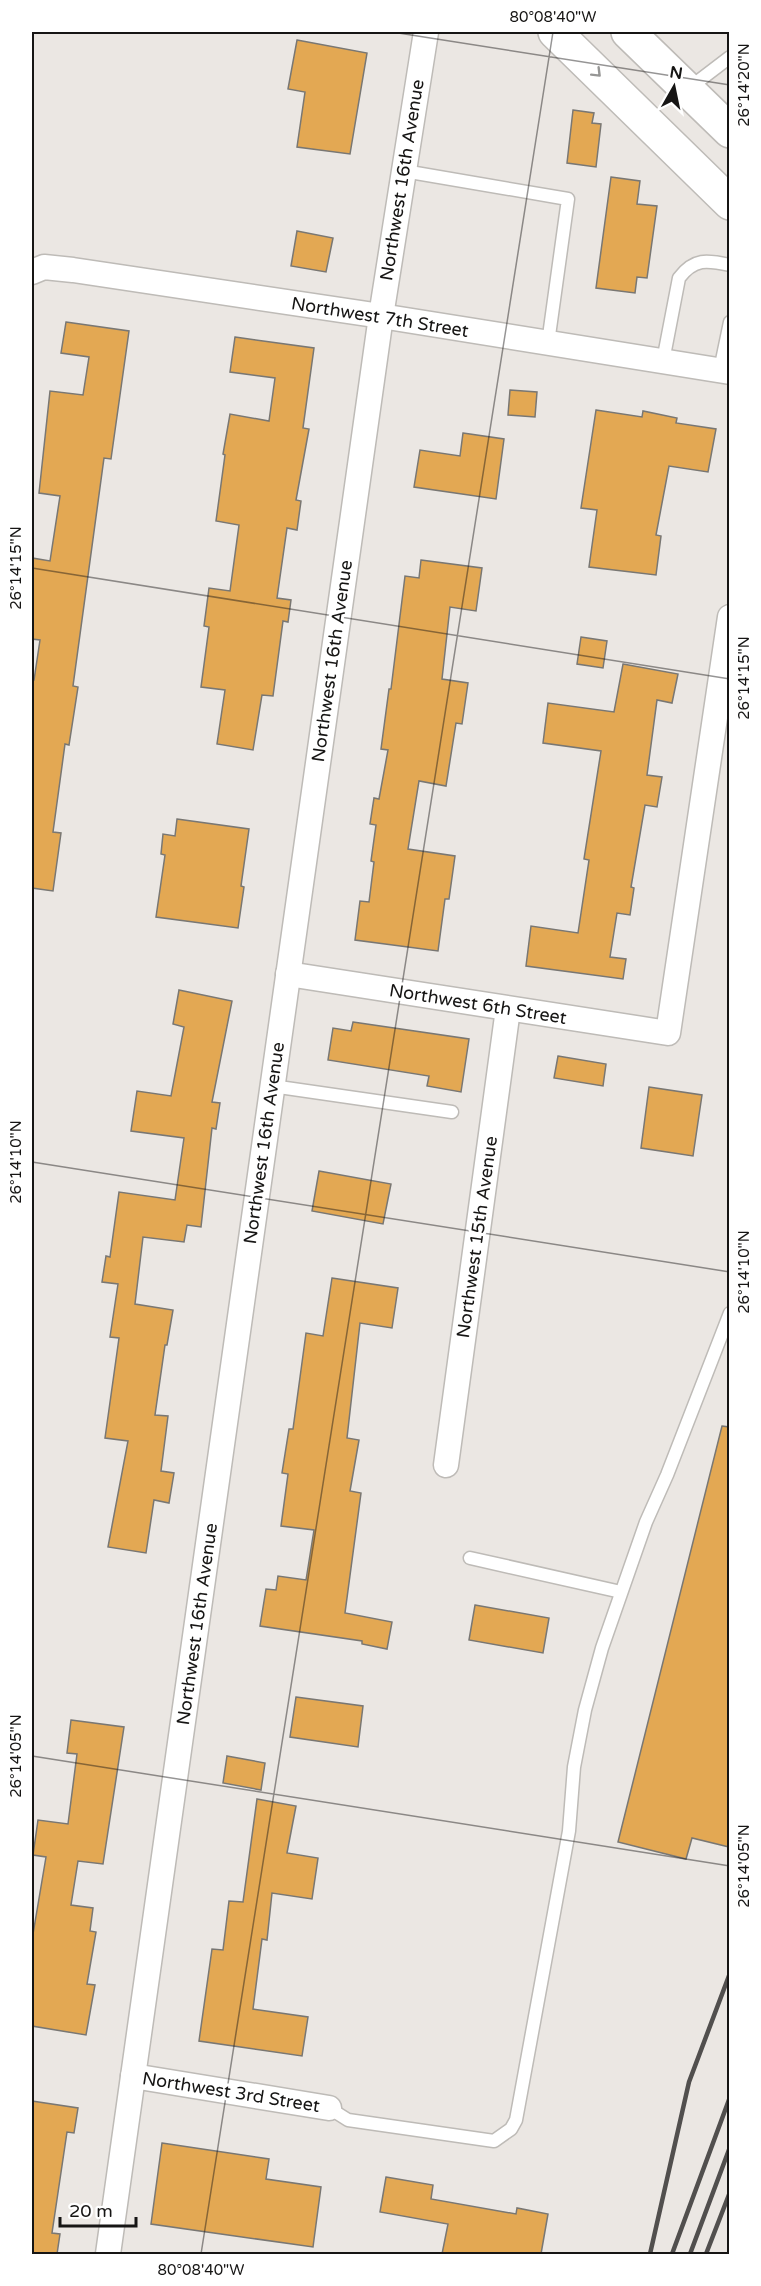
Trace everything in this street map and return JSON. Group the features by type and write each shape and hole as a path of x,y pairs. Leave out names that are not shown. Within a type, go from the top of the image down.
{"main road":[{"path":"555,32 729,203"},
{"path":"628,32 729,131"}],"street":[{"name":"Northwest 16th Avenue","path":"108,2254 381,316 426,32"},
{"name":"Northwest 7th Street","path":"32,272 44,267 73,270 725,371"},
{"name":"Northwest 6th Street","path":"288,974 668,1033 729,617"},
{"name":"Northwest 15th Avenue","path":"446,1465 508,1009"},
{"name":"Northwest 3rd Street","path":"133,2076 329,2108"}],"lane":[{"path":"687,89 729,57"},
{"path":"404,171 568,199 548,342"},
{"path":"663,361 679,278 688,267 707,260 729,265"},
{"path":"725,371 729,322"},
{"path":"272,1086 452,1112"},
{"path":"329,2108 348,2120 494,2140 511,2129 516,2120 569,1831 574,1767 585,1710 602,1648 646,1522 667,1474 729,1313"},
{"path":"470,1558 621,1593"}],"building":[{"path":"297,40 367,53 350,154 297,147 305,92 288,89"},
{"path":"573,110 594,113 592,123 601,124 596,167 567,163"},
{"path":"611,177 640,181 637,204 657,206 647,278 637,277 635,293 596,288"},
{"path":"297,231 333,238 326,272 291,266"},
{"path":"66,322 129,331 111,459 104,458 73,686 78,687 69,745 65,744 53,832 61,833 53,891 32,888 32,680 34,680 40,640 32,639 32,558 50,561 60,496 39,493 50,391 83,395 89,357 61,353"},
{"path":"235,337 314,348 303,428 309,429 296,500 301,501 297,530 287,528 277,598 291,600 288,622 283,621 273,696 262,695 253,750 217,744 225,690 201,687 209,627 204,626 209,588 230,591 239,525 216,521 230,414 269,421 275,378 230,372"},
{"path":"510,390 537,392 535,417 508,415"},
{"path":"596,410 642,417 643,411 677,418 676,423 716,429 708,472 669,466 656,535 661,536 656,575 589,567 597,510 581,508"},
{"path":"463,433 504,439 496,499 414,487 420,450 460,456"},
{"path":"421,560 482,568 476,611 450,607 442,679 468,683 462,724 456,723 446,786 419,781 408,849 455,856 449,899 445,899 438,951 355,940 360,901 369,902 376,825 370,824 374,798 379,799 388,750 381,749 405,576 419,578"},
{"path":"581,637 607,641 603,668 577,664"},
{"path":"623,664 678,674 672,703 657,700 647,775 662,777 657,807 645,805 631,887 634,888 630,915 617,913 610,957 626,959 623,979 526,966 531,926 578,933 589,860 584,859 601,751 543,743 548,703 614,712"},
{"path":"177,819 249,829 238,928 156,917 165,855 161,854 163,834 175,836"},
{"path":"179,990 232,1001 212,1102 220,1103 216,1129 212,1128 201,1227 187,1225 184,1242 143,1237 135,1304 173,1310 167,1345 165,1345 155,1415 168,1416 161,1471 174,1473 169,1503 154,1500 146,1553 108,1547 128,1441 105,1438 119,1338 110,1337 118,1284 102,1282 106,1256 110,1257 119,1192 175,1200 184,1138 131,1131 137,1091 171,1096 184,1027 173,1024"},
{"path":"353,1022 469,1039 461,1092 427,1086 429,1076 328,1060 333,1028 351,1031"},
{"path":"558,1056 606,1064 603,1086 554,1078"},
{"path":"649,1087 702,1095 693,1156 641,1148"},
{"path":"319,1171 391,1184 383,1224 312,1211"},
{"path":"332,1278 398,1288 392,1328 360,1323 347,1438 359,1440 350,1491 361,1493 345,1613 392,1622 387,1649 362,1644 362,1641 260,1626 266,1589 276,1590 278,1576 306,1580 314,1530 281,1526 288,1474 282,1473 289,1429 293,1429 306,1333 323,1336"},
{"path":"722,1426 729,1427 729,1847 692,1838 686,1859 618,1842"},
{"path":"475,1605 549,1618 543,1653 469,1640"},
{"path":"296,1697 363,1706 358,1747 290,1737"},
{"path":"71,1720 124,1727 103,1864 78,1861 71,1905 93,1908 90,1931 96,1932 87,1984 95,1985 86,2035 32,2026 32,1934 46,1857 33,1855 38,1820 68,1824 77,1754 67,1753"},
{"path":"227,1756 265,1763 261,1790 223,1783"},
{"path":"257,1799 296,1806 287,1853 318,1858 312,1899 272,1893 267,1940 262,1939 253,2009 308,2017 302,2056 199,2041 212,1949 223,1950 229,1901 243,1902"},
{"path":"32,2101 78,2108 74,2133 67,2132 52,2233 60,2234 57,2254 32,2254"},
{"path":"162,2143 269,2159 266,2179 321,2187 313,2247 151,2224"},
{"path":"386,2177 433,2185 431,2199 516,2214 517,2208 548,2214 541,2254 442,2254 448,2224 380,2212"}],"railway":[{"path":"650,2254 689,2082 730,1973"},
{"path":"672,2254 730,2097"},
{"path":"690,2254 730,2147"},
{"path":"706,2254 730,2192"}]}
